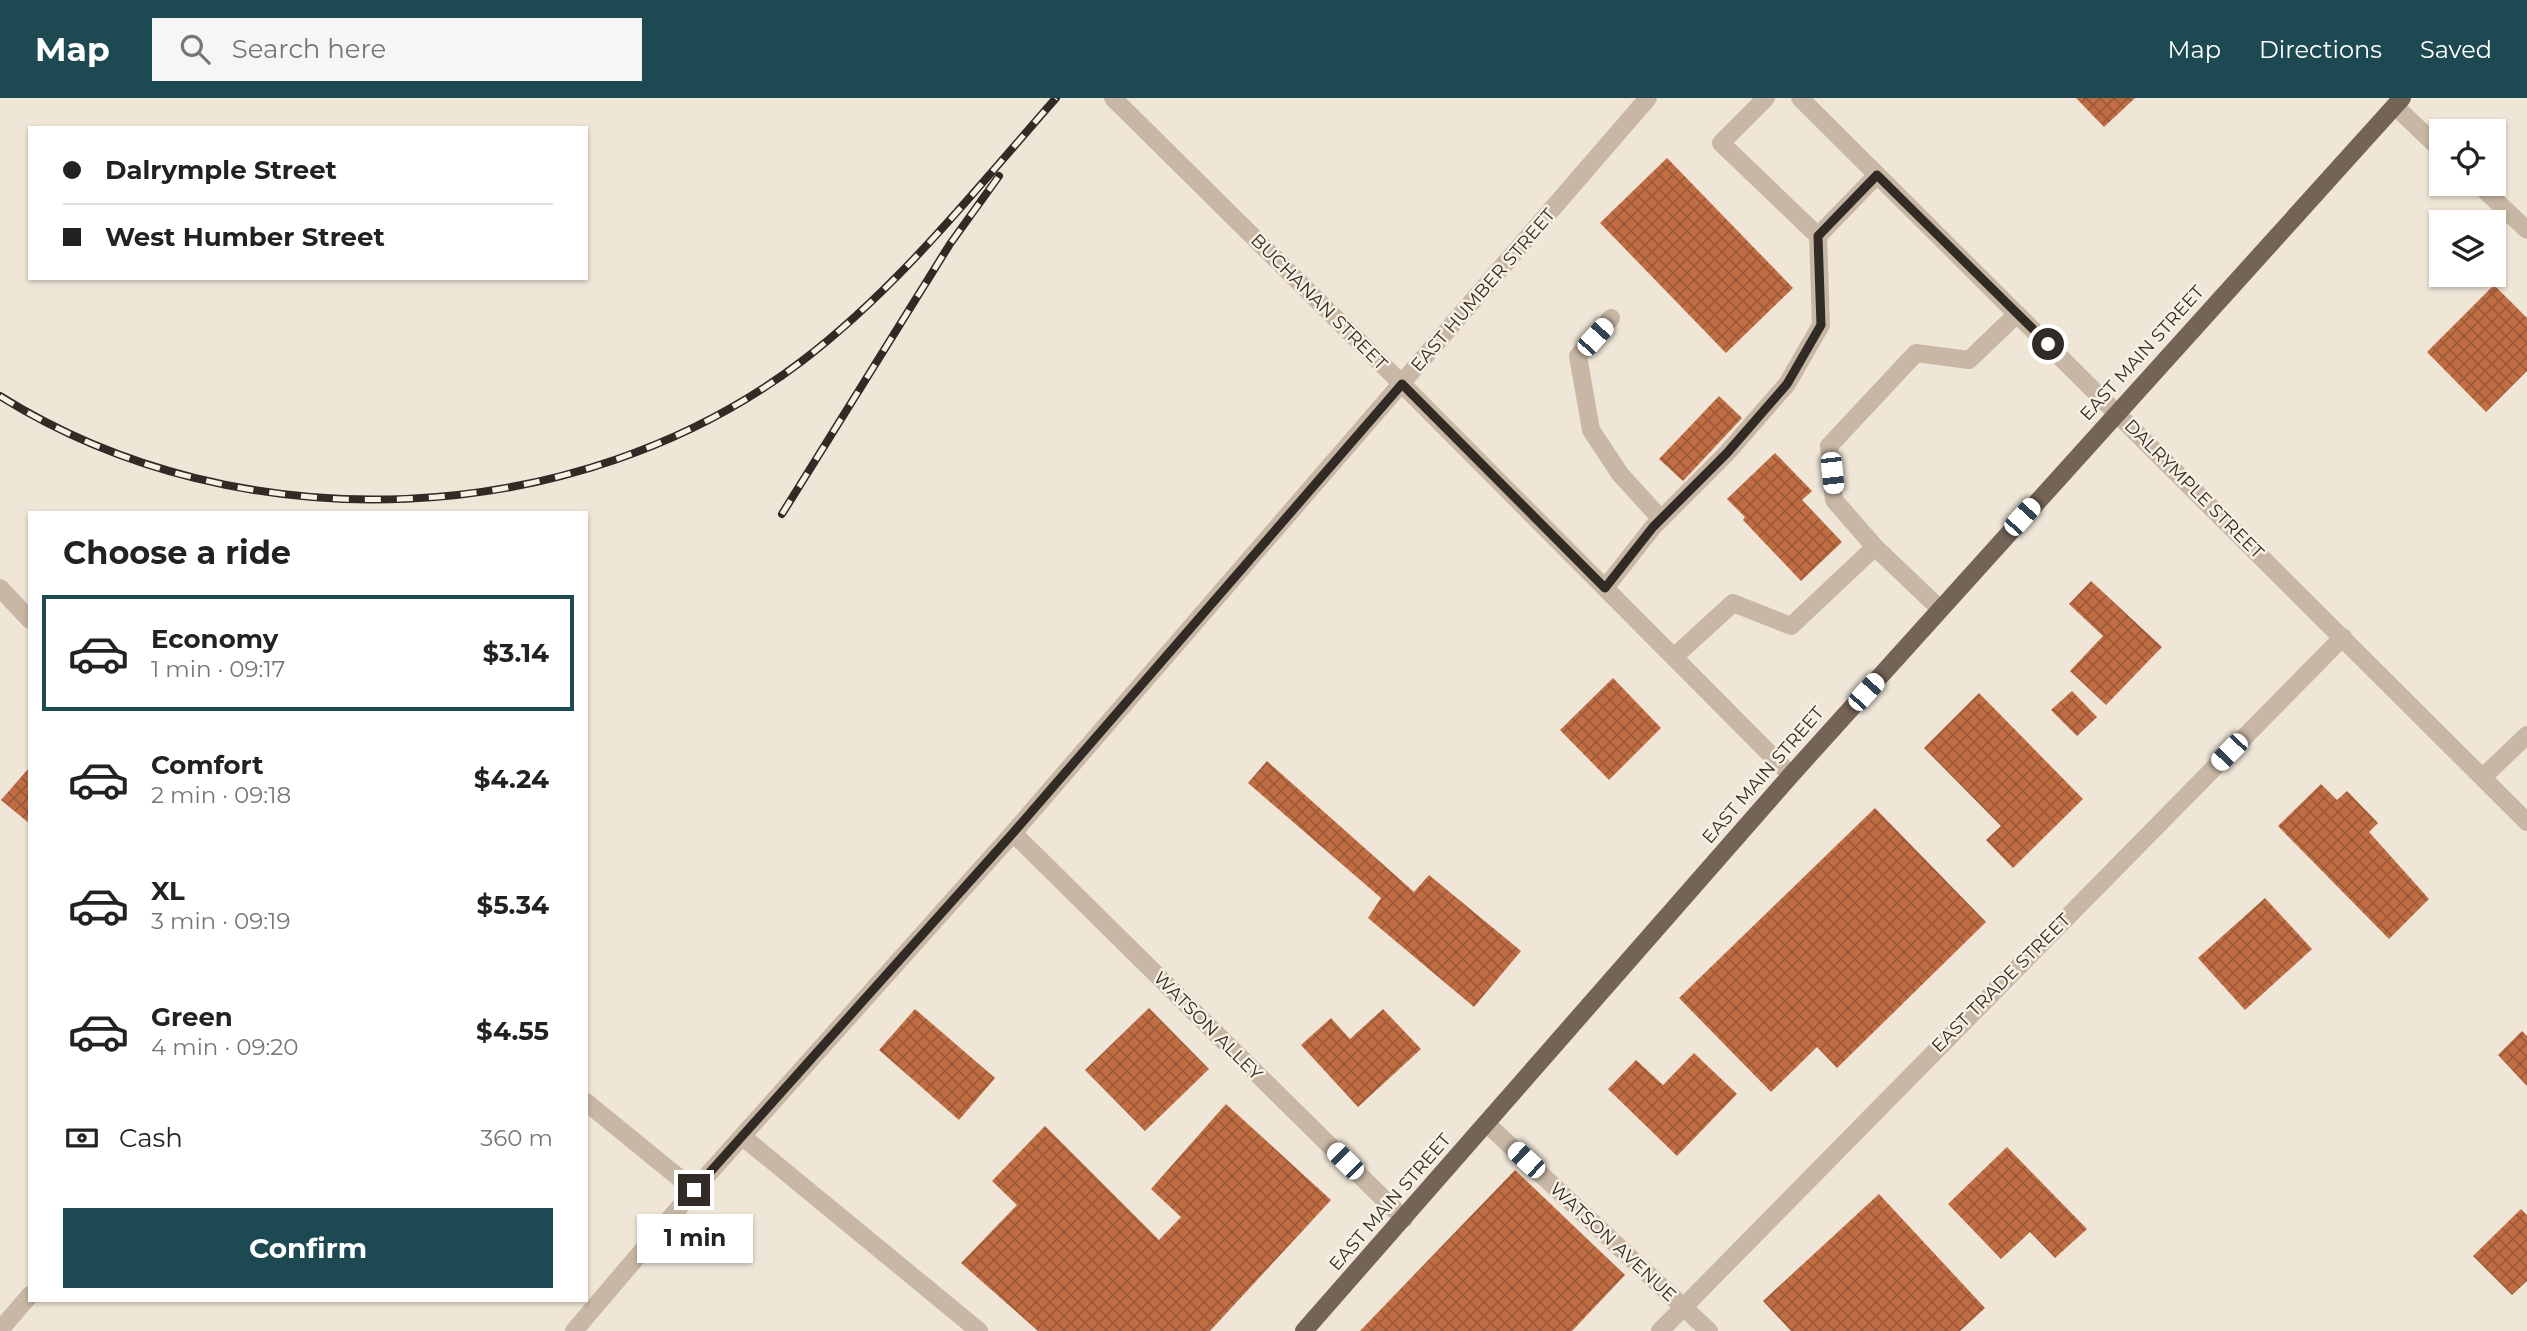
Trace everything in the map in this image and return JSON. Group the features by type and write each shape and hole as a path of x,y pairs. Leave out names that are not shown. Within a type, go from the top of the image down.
{"main road":[{"name":"EAST MAIN STREET","path":"1304,1331 1791,775 2398,102"}],"street":[{"name":"BUCHANAN STREET","path":"1113,98 1791,775"},
{"name":"EAST HUMBER STREET","path":"573,1331 694,1190 1013,833 1648,98"},
{"path":"1605,588 1661,519 1727,453 1787,384 1821,325 1818,236 1721,143 1766,98"},
{"name":"DALRYMPLE STREET","path":"1800,98 2527,822"},
{"path":"2398,102 2429,137"},
{"path":"1818,236 1877,175"},
{"path":"2491,196 2527,230"},
{"path":"1940,609 1875,547 1834,499 1829,446 1916,353 1969,359 2017,314"},
{"path":"1611,318 1578,356 1591,430 1620,474 1661,519"},
{"path":"1674,657 1733,603 1791,626 1875,547"},
{"path":"0,588 28,618"},
{"name":"EAST TRADE STREET","path":"1660,1331 2343,637"},
{"path":"2483,777 2527,735"},
{"name":"WATSON ALLEY","path":"1013,833 1404,1219"},
{"path":"588,1104 694,1190"},
{"name":"WATSON AVENUE","path":"1486,1123 1709,1331"},
{"path":"743,1137 979,1331"},
{"path":"0,1330 28,1297"}],"building":[{"path":"2076,98 2135,98 2104,127"},
{"path":"1667,158 1793,288 1726,353 1600,223"},
{"path":"2492,287 2496,287 2527,318 2527,371 2486,412 2427,352"},
{"path":"1719,396 1742,418 1683,481 1659,459"},
{"path":"1775,453 1812,491 1802,500 1842,542 1801,581 1743,520 1745,517 1727,499"},
{"path":"2091,581 2162,647 2106,705 2070,671 2103,636 2069,604"},
{"path":"1613,678 1661,728 1609,780 1560,730"},
{"path":"2072,691 2097,717 2077,736 2051,710"},
{"path":"1979,693 2083,799 2013,868 1986,840 2001,826 1924,748"},
{"path":"1267,761 1414,892 1429,875 1521,951 1474,1007 1368,918 1381,898 1248,783"},
{"path":"28,769 28,822 1,800"},
{"path":"2321,784 2337,800 2347,791 2378,823 2369,832 2429,899 2389,939 2278,826"},
{"path":"1875,808 1986,922 1837,1068 1817,1047 1771,1092 1679,998"},
{"path":"2265,898 2312,949 2245,1010 2198,958"},
{"path":"1149,1008 1209,1069 1145,1131 1085,1070"},
{"path":"915,1009 995,1078 959,1120 879,1050"},
{"path":"1383,1009 1421,1049 1358,1107 1301,1045 1331,1018 1350,1039"},
{"path":"2522,1031 2527,1036 2527,1086 2498,1055"},
{"path":"1694,1053 1737,1094 1677,1156 1608,1089 1636,1060 1663,1085"},
{"path":"1226,1104 1331,1200 1210,1331 1038,1331 961,1263 1017,1205 992,1181 1045,1126 1159,1240 1181,1217 1151,1189"},
{"path":"2007,1147 2087,1229 2055,1258 2030,1232 2001,1259 1948,1204"},
{"path":"1515,1170 1625,1275 1572,1331 1360,1331"},
{"path":"1879,1194 1985,1308 1960,1331 1791,1331 1763,1301"},
{"path":"2521,1209 2527,1215 2527,1281 2512,1295 2473,1256"}],"railway":[{"path":"0,396 94,445 195,478 299,496 406,499 512,487 615,460 713,418 802,361 904,269 1056,98"},
{"path":"782,514 950,244 999,176"}],"route":[{"path":"694,1190 1013,833 1402,384 1605,588 1653,527 1727,453 1787,384 1821,325 1818,236 1877,175 2048,344"}]}
